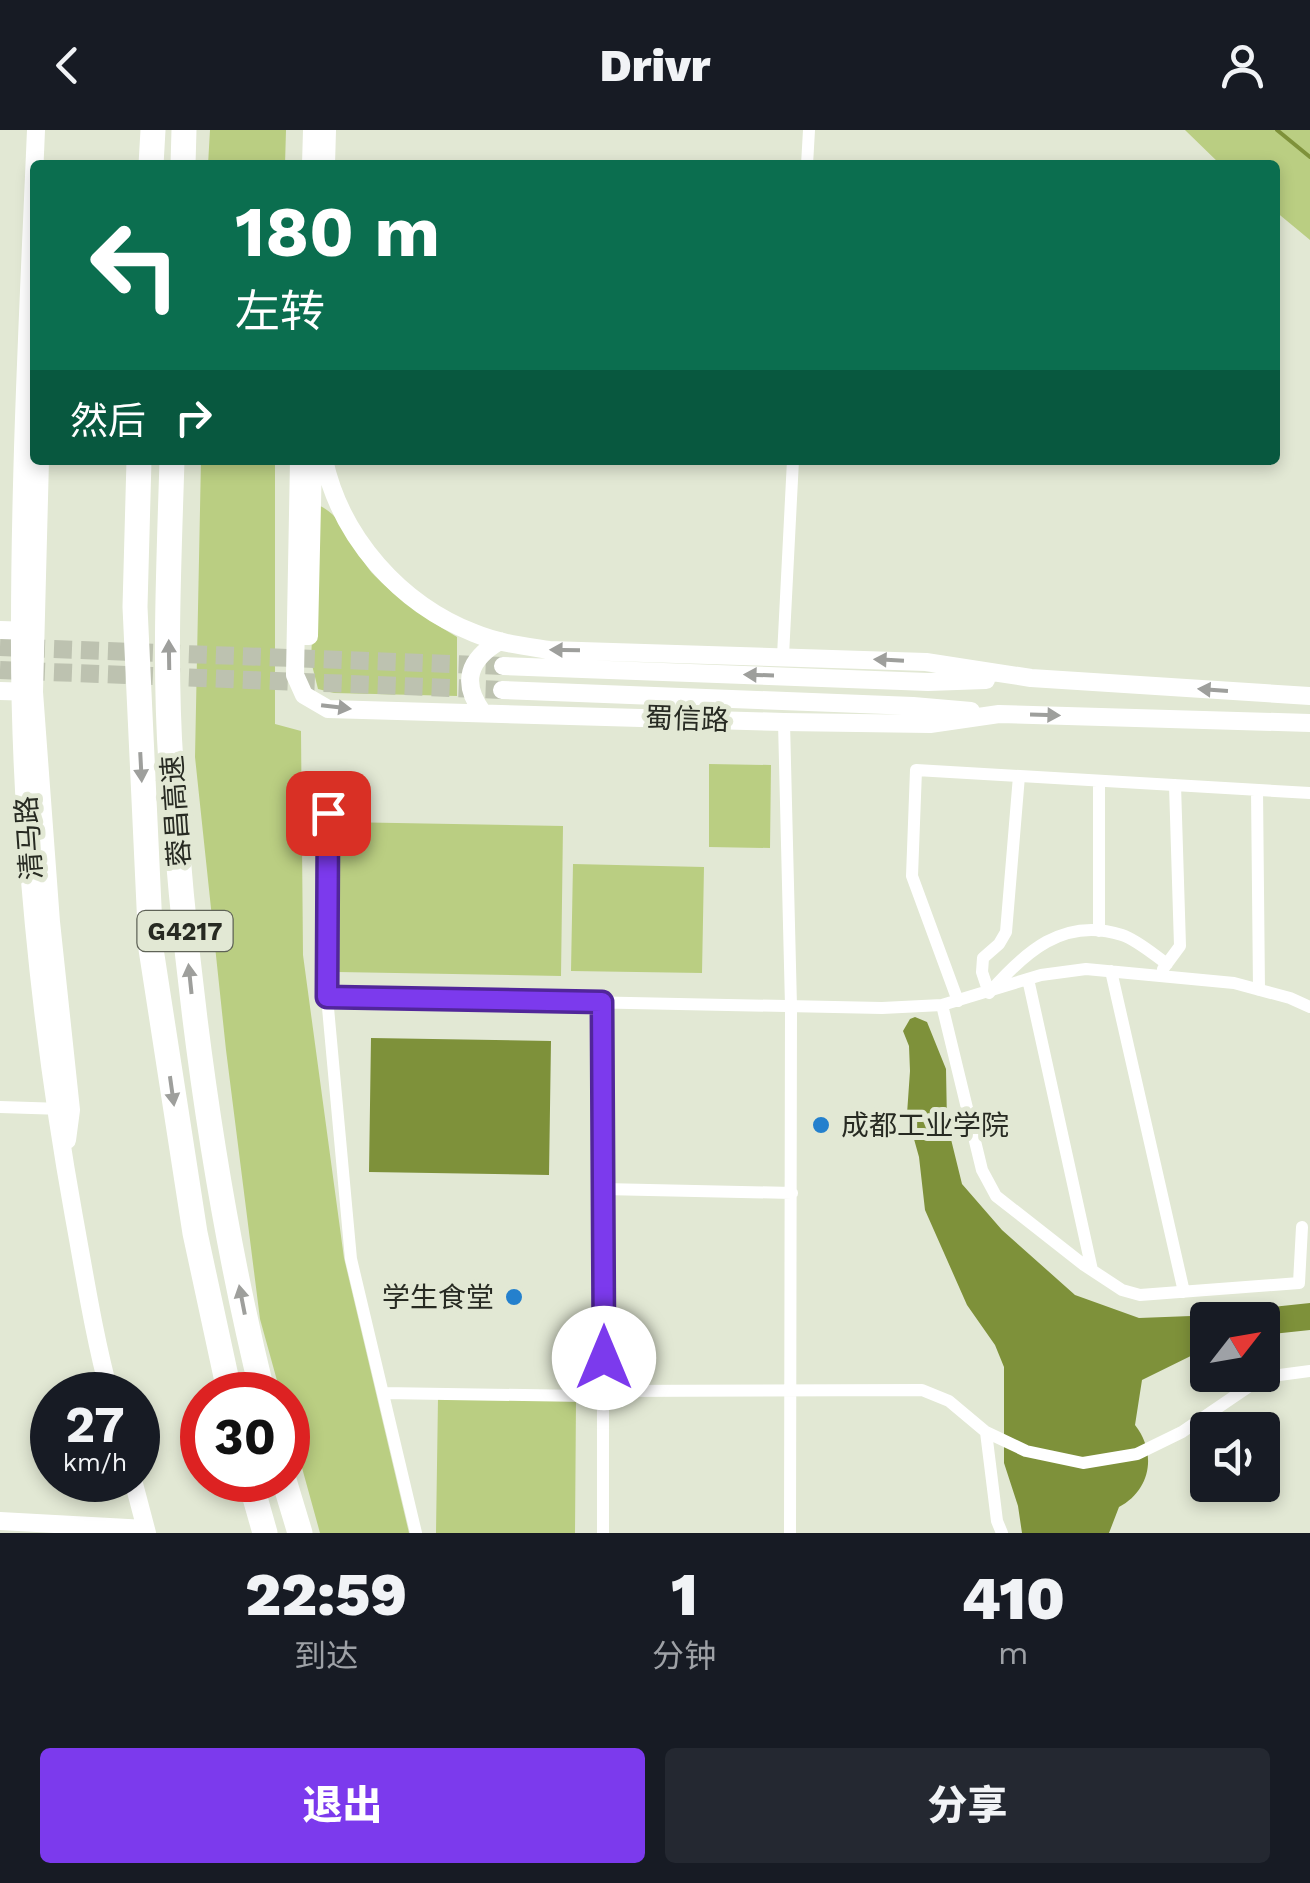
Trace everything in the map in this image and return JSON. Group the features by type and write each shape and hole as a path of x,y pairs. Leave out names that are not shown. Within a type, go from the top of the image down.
{"highway":[{"path":"151,160 153,130"},
{"path":"183,160 184,130"},
{"name":"蓉昌高速","path":"139,465 135,607 151,950 192,1215 225,1372"},
{"name":"蓉昌高速","path":"172,465 168,606 171,761 187,950 204,1102 258,1372"},
{"path":"256,1502 265,1533"},
{"path":"291,1502 300,1533"}],"main road":[{"name":"清马路","path":"36,130 36,159"},
{"path":"311,160 312,130"},
{"path":"326,160 327,130"},
{"name":"清马路","path":"30,465 27,631 34,915 63,1109 64,1161 104,1372"},
{"name":"清马路","path":"27,631 40,465"},
{"name":"蜀信路","path":"299,465 295,676 300,690 328,709 784,722 930,724 1000,714 1310,723"},
{"path":"297,636 310,636 313,465"},
{"path":"326,465 353,533 392,582 426,608 474,633 500,640 549,650 926,662 1031,678 1310,696"},
{"path":"0,630 27,631"},
{"path":"483,713 471,686 474,661 500,640"},
{"path":"503,666 928,682 1031,678"},
{"path":"502,690 913,706 1000,714"},
{"path":"0,691 28,692"},
{"path":"0,1521 146,1531 139,1502"}],"street":[{"path":"808,160 809,130"},
{"path":"784,656 793,465"},
{"path":"784,722 791,1006 790,1533"},
{"path":"958,1001 912,876 916,770 1310,793"},
{"path":"989,993 982,972 984,958 1006,932 1019,776"},
{"path":"1099,781 1099,931"},
{"path":"1163,970 1180,946 1175,785"},
{"path":"1257,790 1259,990"},
{"path":"328,813 327,997 351,1259 416,1533"},
{"path":"989,993 1022,955 1072,932 1124,935 1163,970"},
{"path":"327,997 942,1005 1065,969 1163,970 1259,990 1310,1008"},
{"path":"1112,971 1184,1292"},
{"path":"1028,979 1092,1270"},
{"path":"602,1002 603,1533"},
{"path":"942,1005 982,1170 996,1196 1122,1290 1140,1295 1299,1283 1302,1227"},
{"path":"0,1107 63,1109"},
{"path":"603,1189 792,1193"},
{"path":"383,1392 586,1396 604,1392 922,1390 948,1401 986,1432 1026,1451 1083,1464 1137,1454 1166,1441 1254,1383 1272,1376 1310,1371"},
{"path":"986,1432 996,1521 1002,1533"}],"shaded area":[{"path":"210,130 286,130 285,160 208,160"},
{"path":"1185,130 1310,130 1310,240 1280,215 1280,160 1216,160"},
{"path":"201,465 275,465 275,724 301,731 303,955 344,1258 409,1533 320,1533 310,1497 310,1372 275,1372 260,1319 195,757"},
{"path":"318,505 336,518 384,585 457,637 457,696 334,693 318,689 311,661"},
{"path":"709,764 771,765 770,848 709,847"},
{"path":"340,822 563,826 561,976 338,972"},
{"path":"573,864 704,867 702,973 571,971"},
{"path":"910,1019 927,1022 946,1069 947,1123 962,1184 1002,1230 1075,1295 1139,1318 1190,1316 1190,1356 1142,1380 1135,1425 1146,1447 1147,1470 1138,1491 1119,1507 1109,1533 1022,1533 1004,1463 1004,1367 995,1345 967,1305 925,1210 919,1157 907,1114 909,1046 903,1031"},
{"path":"371,1038 551,1041 549,1175 369,1172"},
{"path":"1310,1303 1310,1330 1280,1333 1280,1306"},
{"path":"438,1398 576,1400 575,1533 436,1533"}],"waterway":[{"path":"1277,130 1310,157"}],"tunnel":[{"path":"0,647 503,666"},
{"path":"0,670 502,690"}],"place":[{"name":"成都工业学院","path":"821,1125"},
{"name":"学生食堂","path":"514,1297"}],"route":[{"path":"328,813 327,997 602,1002 604,1358"}]}
